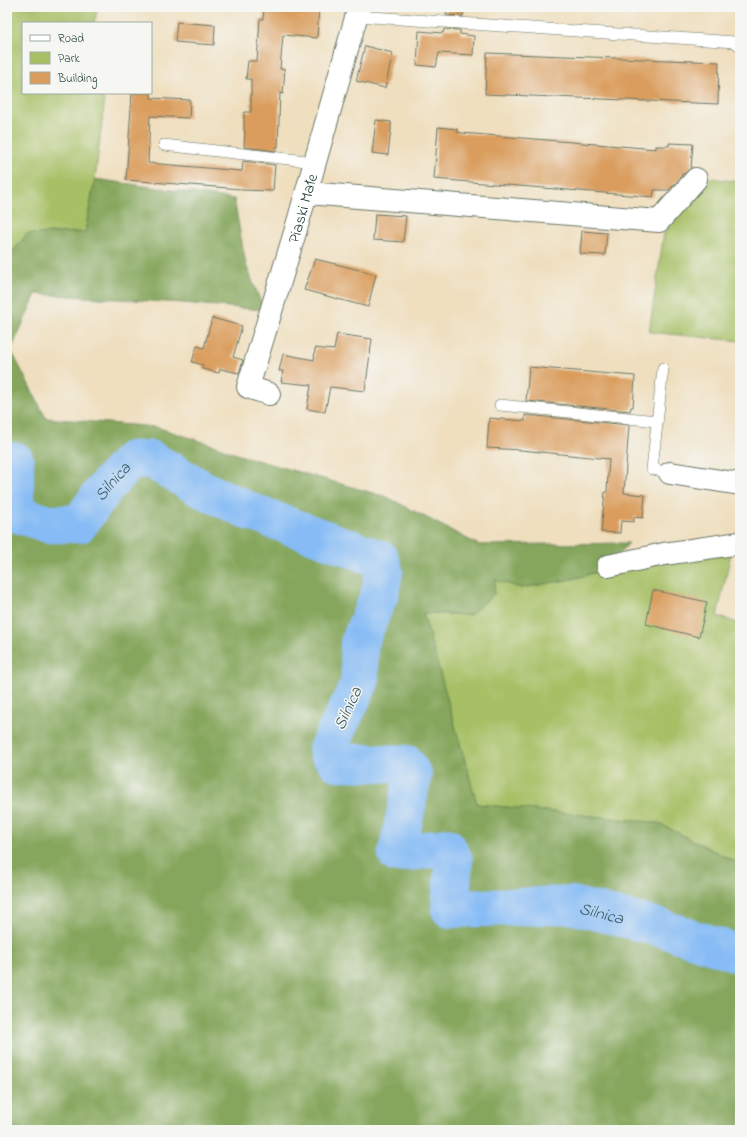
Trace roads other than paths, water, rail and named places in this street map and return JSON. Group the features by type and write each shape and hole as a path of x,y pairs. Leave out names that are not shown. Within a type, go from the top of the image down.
{"street":[{"name":"Piaski Małe","path":"269,394 248,387 307,193 358,11"},
{"path":"307,193 659,221 696,179"},
{"path":"670,473 740,484"},
{"path":"608,566 664,554 740,542"}],"lane":[{"path":"358,11 736,42 740,46"},
{"path":"164,146 316,162"},
{"path":"663,368 652,469 670,473"},
{"path":"500,405 657,421"}],"waterway":[{"name":"Silnica","path":"7,462 15,461 15,513 48,524 79,524 106,487 131,460 150,459 202,489 254,513 380,559 384,571 380,593 359,643 360,682 327,750 337,762 406,764 413,775 397,854 447,847 454,860 450,909 571,905 658,927 740,954"}]}
